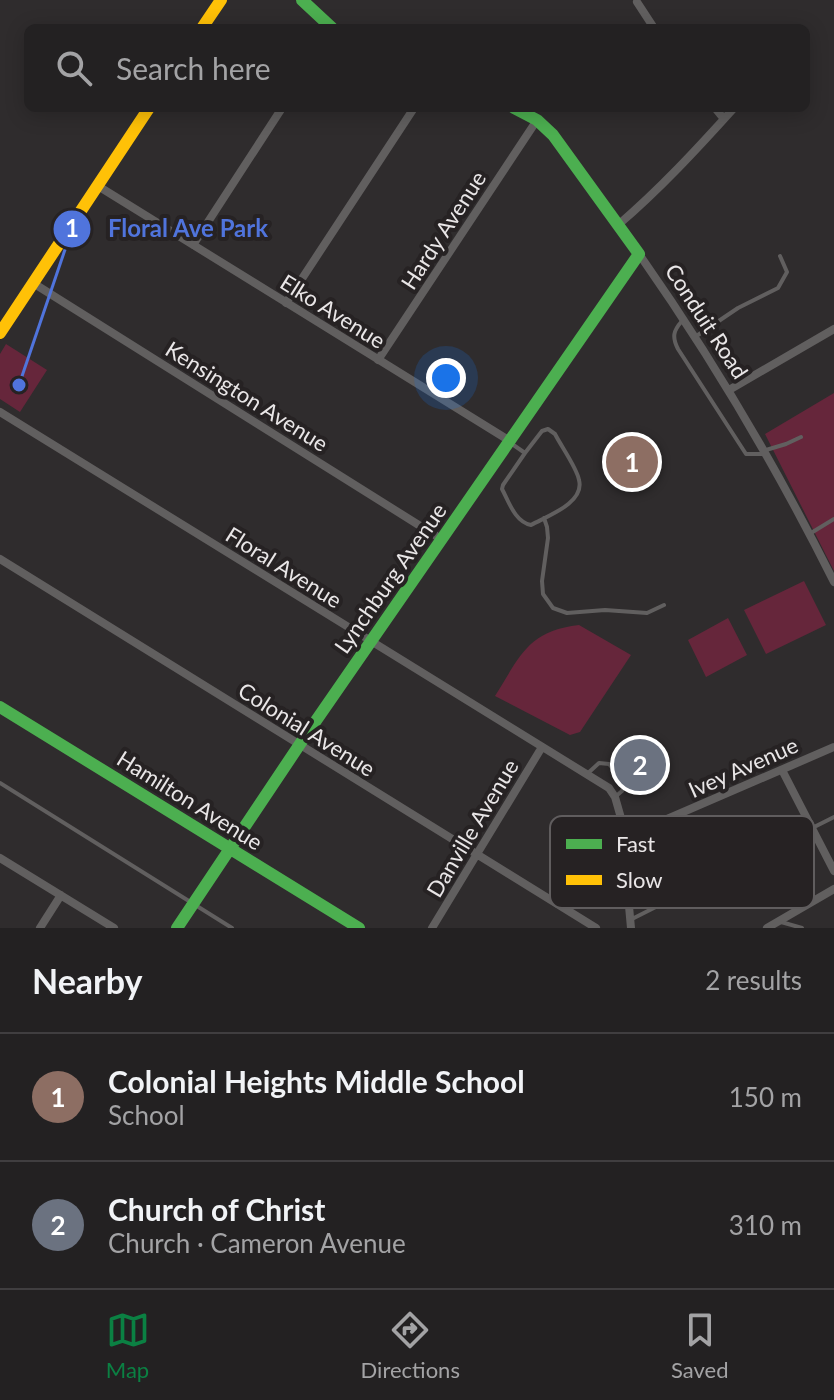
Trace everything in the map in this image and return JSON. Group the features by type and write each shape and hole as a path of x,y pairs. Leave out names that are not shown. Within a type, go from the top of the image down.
{"street":[{"path":"205,24 221,0"},
{"path":"302,0 328,24"},
{"path":"637,2 651,24"},
{"path":"0,333 146,112"},
{"path":"193,245 279,112"},
{"path":"286,303 411,112"},
{"name":"Conduit Road","path":"522,112 537,120 553,135 695,337 765,452 834,582"},
{"path":"718,112 724,119"},
{"path":"618,225 641,206 730,112"},
{"name":"Hardy Avenue","path":"378,360 537,120"},
{"name":"Elko Avenue","path":"98,186 510,441"},
{"name":"Lynchburg Avenue","path":"177,928 370,641 639,254"},
{"name":"Kensington Avenue","path":"33,283 441,539"},
{"path":"729,390 834,329"},
{"name":"Floral Avenue","path":"0,412 589,775 609,788 615,797"},
{"name":"Colonial Avenue","path":"0,559 550,899"},
{"name":"Hamilton Avenue","path":"0,707 359,928"},
{"name":"Danville Avenue","path":"432,928 542,747"},
{"name":"Ivey Avenue","path":"674,816 834,747"},
{"path":"782,770 806,816"},
{"path":"615,797 620,816"},
{"path":"814,832 834,871"},
{"path":"0,858 114,928"},
{"path":"814,901 834,889"},
{"path":"40,928 61,895"},
{"name":"Colonial Avenue","path":"564,908 596,928"},
{"path":"767,928 801,908"}],"lane":[{"path":"695,337 738,308 778,288 787,272 780,256"},
{"path":"683,319 675,329 673,339 746,454 765,452 801,437"},
{"path":"548,429 555,434 579,479 574,501 531,525 522,523 502,489 525,453 542,431 548,429"},
{"path":"510,441 525,453"},
{"path":"544,518 548,538 543,594 553,608 567,613 605,610 647,613 664,605"},
{"path":"809,534 834,519"},
{"path":"589,775 599,763 609,764 625,783 615,797"},
{"path":"0,783 232,928"},
{"path":"814,827 834,817"},
{"path":"631,924 661,908"},
{"path":"779,921 802,928"}],"shaded area":[{"path":"6,344 47,370 20,412 0,399 0,354"},
{"path":"834,393 834,571 765,434"},
{"path":"804,581 826,625 766,654 744,610"},
{"path":"728,618 747,655 706,677 688,640"},
{"path":"579,625 631,655 580,732 570,735 495,696 519,658 536,640 561,628"}],"traffic: fast":[{"path":"302,0 328,24"},
{"path":"177,928 304,738 639,254 553,135 537,120 522,112"},
{"path":"0,707 359,928"}],"traffic: slow":[{"path":"205,24 221,0"},
{"path":"0,333 146,112"}],"place":[{"name":"Floral Ave Park","path":"19,385"},
{"name":"Colonial Heights Middle School","path":"632,462"},
{"name":"Church of Christ","path":"640,765"}]}
